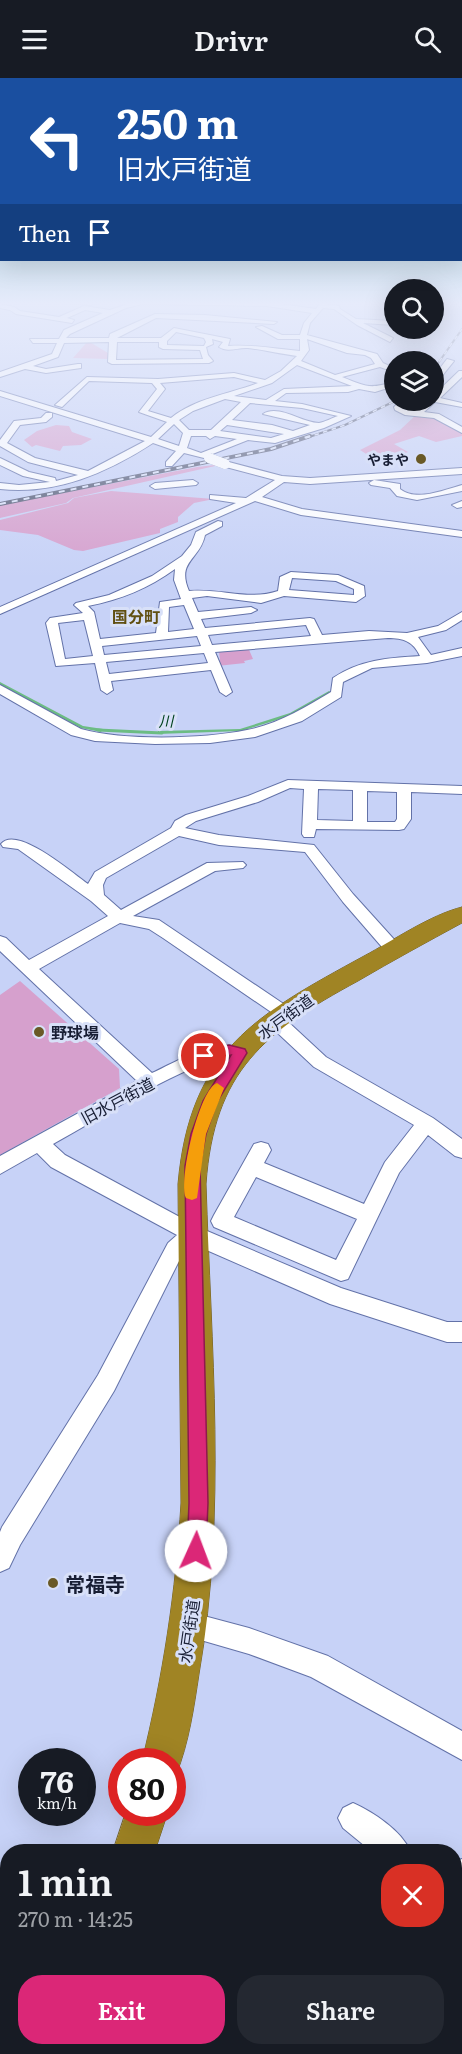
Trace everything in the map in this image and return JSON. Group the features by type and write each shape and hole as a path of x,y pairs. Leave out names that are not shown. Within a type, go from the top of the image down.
{"highway":[{"name":"水戸街道","path":"165,1748 175,1708 195,1578 198,1503 192,1166 203,1118 219,1084 240,1053 260,1031 321,990 462,914"},
{"path":"136,1844 142,1826"}],"street":[{"path":"1,393 225,464 282,479 306,481 462,471"},
{"path":"59,405 71,393"},
{"path":"158,393 143,411 179,423 187,434"},
{"path":"0,486 26,488 90,475 151,441 194,407 235,393"},
{"path":"270,400 281,393"},
{"path":"223,398 270,400 304,396 353,397"},
{"path":"225,447 209,442 206,438 216,432 248,400"},
{"path":"187,434 216,432 272,441 347,416 327,410 270,400"},
{"path":"444,402 462,405"},
{"path":"239,411 249,412"},
{"path":"401,411 436,416 462,430"},
{"path":"417,414 420,411"},
{"path":"259,413 290,417 321,426"},
{"path":"49,415 43,420 17,423 2,443 14,454 26,459 90,475"},
{"path":"448,423 462,421"},
{"path":"227,422 272,428 294,434"},
{"path":"169,464 182,450 187,434"},
{"path":"205,457 246,438"},
{"path":"0,461 26,474 61,482"},
{"path":"306,481 325,468"},
{"path":"167,478 185,475"},
{"path":"352,478 397,486 394,489 405,496 420,497 462,488"},
{"path":"0,611 251,500 282,479"},
{"path":"155,486 194,483"},
{"path":"213,497 251,500 301,512 462,534"},
{"path":"157,541 184,546 198,545 201,534 221,522 222,518 215,516"},
{"path":"184,546 179,580 226,692"},
{"path":"183,559 156,578 112,598 80,605 89,616 106,684 215,666"},
{"path":"162,636 164,604 207,593 261,600 283,593 356,599 360,588 339,578 291,575 285,577 283,593"},
{"path":"246,598 265,643"},
{"path":"194,616 251,610"},
{"path":"89,616 54,620 52,623 60,663 318,638 376,634 409,636 442,628 462,615"},
{"path":"95,643 310,621 318,638"},
{"path":"371,662 368,651 371,640 376,634"},
{"path":"409,636 418,641 427,659"},
{"path":"0,689 76,732 95,737 155,740 210,739 250,734 297,718 337,694 337,681 351,671 371,662 427,659 462,652"},
{"path":"311,784 309,848 348,898 394,950"},
{"path":"96,897 95,885 100,874 177,831 180,824 191,818 262,796 279,786 311,784 462,790"},
{"path":"360,786 360,826"},
{"path":"310,824 399,826 404,819 404,788"},
{"path":"177,831 219,840 309,848"},
{"path":"3,844 22,845 129,921 153,924 280,1016 320,1062 426,1123 462,1149"},
{"path":"27,968 118,915 212,866 238,866"},
{"path":"0,942 150,1082"},
{"name":"旧水戸街道","path":"0,1166 39,1142 150,1082 216,1052 229,1050 240,1053"},
{"path":"369,1215 257,1159 220,1221 341,1272 369,1215 392,1168 426,1123"},
{"path":"39,1142 58,1161 193,1221 338,1297 447,1332 462,1332"},
{"path":"0,1559 11,1536 106,1383 175,1249 193,1221 206,1208 223,1216"},
{"path":"189,1625 249,1641 318,1666 462,1746"},
{"path":"353,1818 386,1844"}],"shaded area":[{"path":"416,415 434,417 462,432 462,436 436,442 419,436 394,444 408,452 382,464 360,450 400,430"},
{"path":"56,425 69,426 72,432 92,439 81,445 63,446 60,451 36,445 32,447 24,440 37,431"},
{"path":"224,464 73,498 66,503 0,518 0,505 197,467"},
{"path":"111,491 214,499 194,503 178,517 178,522 160,529 160,533 83,551 74,550 38,535 0,530 0,520 68,503 74,498"},
{"path":"247,645 253,659 244,661 245,663 217,666 215,661 220,660 219,652 212,652"},
{"path":"0,682 83,726 103,729 101,732 81,728 0,685"},
{"path":"329,691 333,693 293,715 241,731 158,734 158,731 240,729 290,713"},
{"name":"野球場","path":"20,981 119,1069 120,1088 0,1155 0,995"}],"waterway":[{"name":"川","path":"98,730 162,733"}],"railway":[{"path":"306,438 345,425 384,406"},
{"path":"0,504 271,449 310,436"}],"slow traffic":[{"path":"192,1193 192,1166 195,1149 203,1118 217,1088"}],"place":[{"name":"やまや","path":"421,459"},
{"name":"野球場","path":"39,1032"},
{"name":"常福寺","path":"53,1583"}],"district":[{"name":"国分町","path":"136,616"}],"route":[{"path":"196,1551 198,1503 192,1166 203,1118 210,1101 240,1053 229,1050 204,1056"}]}
